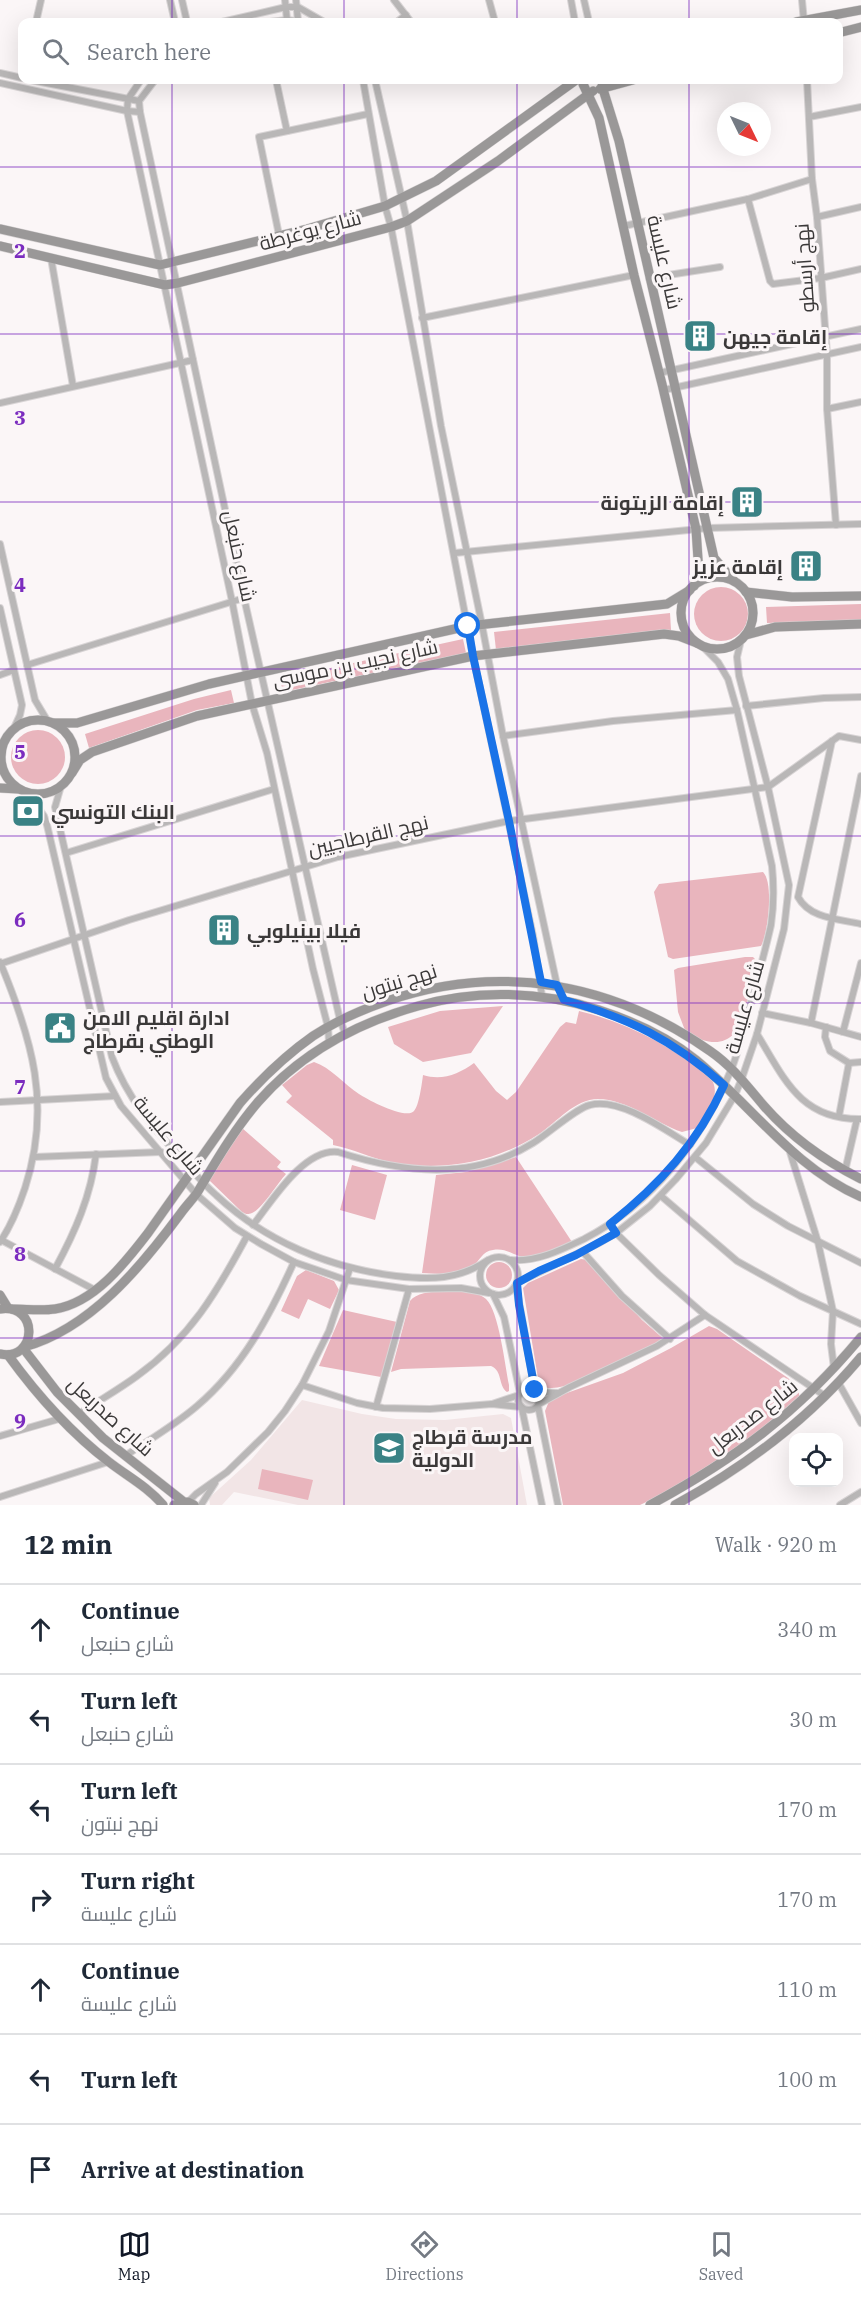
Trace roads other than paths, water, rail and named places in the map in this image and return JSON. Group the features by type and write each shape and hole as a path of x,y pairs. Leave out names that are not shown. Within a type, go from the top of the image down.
{"street":[{"path":"37,18 41,0"},
{"path":"170,0 174,18"},
{"path":"182,0 186,18"},
{"path":"394,0 408,18"},
{"path":"489,0 494,18"},
{"path":"571,0 574,18"},
{"path":"584,0 588,18"},
{"path":"801,18 802,0"},
{"path":"286,3 287,18"},
{"path":"235,18 286,3 297,4 318,18"},
{"path":"821,18 861,10"},
{"path":"402,18 406,15"},
{"path":"843,32 861,27"},
{"path":"0,73 18,77"},
{"path":"0,83 140,112"},
{"path":"51,84 139,101 152,84"},
{"name":"شارع حنبعل","path":"138,84 128,99 127,111 248,675 252,704 267,753 328,1027 329,1042"},
{"path":"277,84 287,131"},
{"path":"364,84 385,206 455,553 473,656 509,821 542,996"},
{"path":"376,84 407,221 422,318 503,736 557,985 564,1000"},
{"path":"609,106 607,94 616,84"},
{"name":"نهج أرسطو","path":"807,84 812,179 826,337 827,409 836,525"},
{"name":"شارع يوغرطة","path":"0,229 160,265 173,263 385,206 402,199 436,181 481,150 589,85"},
{"name":"شارع يوغرطة","path":"0,246 165,285 391,227 407,221 498,161 570,106 589,85"},
{"name":"شارع عليسة","path":"589,85 609,106 709,528 714,558 734,581"},
{"name":"شارع عليسة","path":"589,85 599,118 696,529 699,574 692,588"},
{"name":"شارع حنبعل","path":"139,101 260,672 340,1020 345,1033"},
{"path":"570,106 586,106 599,118"},
{"path":"809,117 861,107"},
{"path":"279,235 259,137 368,114"},
{"path":"624,226 748,199 812,179"},
{"path":"748,199 770,281 779,284 861,269"},
{"path":"817,217 861,207"},
{"path":"51,258 73,386"},
{"path":"649,278 720,267"},
{"path":"422,318 634,274"},
{"path":"659,373 861,329"},
{"path":"664,390 861,347"},
{"path":"0,403 193,360"},
{"path":"827,409 861,402"},
{"path":"455,553 709,528 861,524"},
{"path":"0,544 35,700 51,722 69,736 74,745 75,754 72,773 61,786 46,793 0,788"},
{"path":"14,728 35,719 77,723 148,701 260,672 468,626 667,604 709,578 718,577 734,581 746,592 753,613 751,624 743,637"},
{"path":"692,588 685,597 681,613 685,630 699,644 710,648 726,648 743,637 775,627 861,624"},
{"path":"746,592 792,597 861,596"},
{"path":"27,665 244,598"},
{"path":"0,608 22,705 14,728 1,746 1,757 3,770 10,781 24,791"},
{"name":"شارع نجيب بن موسى","path":"72,773 80,760 92,752 197,716 473,656 664,634 679,636 699,644"},
{"name":"شارع عليسة","path":"516,1284 583,1252 616,1233 661,1196 695,1157 718,1125 742,1078 757,1034 784,929 789,885 768,787 738,668 743,637"},
{"name":"شارع عليسة","path":"511,1260 536,1259 556,1252 610,1224 657,1184 690,1145 709,1116 732,1069 765,952 774,904 772,866 728,679 718,662 699,644"},
{"path":"0,675 14,670"},
{"path":"746,706 824,698 861,697"},
{"path":"503,736 613,721 737,711"},
{"path":"768,787 839,736 861,740"},
{"path":"833,740 798,897 802,905 810,911 861,924"},
{"path":"811,1023 861,776"},
{"name":"شارع عليسة","path":"61,786 56,807 112,1057 122,1083 144,1117 214,1194 253,1225 285,1244 350,1268 399,1276 458,1275 471,1271 488,1260"},
{"name":"نهج القرطاجيين","path":"0,963 84,934 305,866 374,849 509,821 768,787"},
{"path":"66,853 274,789"},
{"name":"شارع عليسة","path":"24,791 44,816 47,825 102,1067 116,1096 141,1132 196,1194 247,1236 294,1262 346,1280 409,1288 461,1288 491,1294"},
{"path":"0,963 31,1051 39,1100 34,1157 21,1198 1,1241 95,1290"},
{"path":"843,1032 861,963"},
{"name":"نهج نبتون","path":"7,1309 54,1310 73,1304 95,1290 133,1252 224,1124 255,1086 299,1047 340,1020 404,996 453,984 495,981 541,982 607,999 644,1013 710,1051 742,1078 765,1107 790,1132 819,1155 861,1179"},
{"name":"نهج نبتون","path":"2,1355 58,1334 116,1289 167,1233 196,1194 232,1134 260,1100 293,1069 345,1033 429,1002 492,995 542,996 599,1010 642,1028 695,1059 735,1095 790,1152 846,1190 861,1197"},
{"path":"762,1013 811,1023 861,1037"},
{"path":"826,1027 825,1037 830,1051 849,1063 861,1062"},
{"path":"757,1034 783,1078 810,1107 839,1116 859,1119 845,1171"},
{"path":"839,1116 849,1063"},
{"path":"0,1102 116,1096"},
{"path":"253,1225 298,1171 313,1158 329,1152 394,1167 433,1170 469,1168 517,1152 590,1104 618,1107 645,1119 690,1145"},
{"path":"34,1157 161,1152"},
{"path":"790,1152 818,1242 833,1311 831,1344 834,1368"},
{"path":"55,1269 83,1212 93,1181 96,1154"},
{"path":"695,1157 753,1204 788,1226 861,1263"},
{"path":"661,1196 737,1261 861,1324"},
{"path":"610,1224 616,1233 659,1275 705,1315 825,1396"},
{"path":"79,1414 138,1375 177,1343 211,1299 247,1236"},
{"path":"583,1252 622,1296 670,1339"},
{"path":"542,1505 518,1401 519,1394 504,1317 491,1294 483,1288 480,1273 482,1265 496,1257 511,1260 518,1275 516,1284 536,1391 540,1397 539,1405 558,1505"},
{"path":"125,1456 180,1419 216,1388 257,1336 294,1262"},
{"path":"174,1505 189,1503 196,1494 217,1480 268,1432 285,1411 302,1385 329,1331 350,1268"},
{"path":"491,1294 503,1295 516,1284"},
{"path":"376,1407 409,1288"},
{"path":"0,1295 7,1309 21,1313 27,1320 30,1329 29,1339 24,1348"},
{"path":"302,1385 376,1407 430,1409 492,1404 531,1410 559,1393 670,1339 705,1315"},
{"name":"شارع صدربعل","path":"650,1505 724,1462 791,1411 861,1337"},
{"name":"شارع صدربعل","path":"24,1348 57,1392 79,1414 125,1456 189,1503"},
{"name":"شارع صدربعل","path":"2,1355 59,1419 108,1462 150,1492 163,1505"},
{"name":"شارع صدربعل","path":"675,1505 760,1452 825,1396 861,1357"},
{"path":"838,1382 861,1423"},
{"path":"492,1404 519,1394 527,1388 559,1393"},
{"path":"0,1436 59,1419"},
{"path":"0,1497 108,1462"},
{"path":"201,1505 217,1480"},
{"path":"840,1505 861,1492"}],"place":[{"name":"إقامة جيهن","path":"700,336"},
{"name":"إقامة الزيتونة","path":"747,502"},
{"name":"إقامة عزيز","path":"806,566"},
{"name":"البنك التونسي","path":"28,811"},
{"name":"فيلا بينيلوبي","path":"224,930"},
{"name":"ادارة اقليم الامن الوطني بقرطاج","path":"60,1028"},
{"name":"مدرسة قرطاج الدولية","path":"389,1448"}]}
